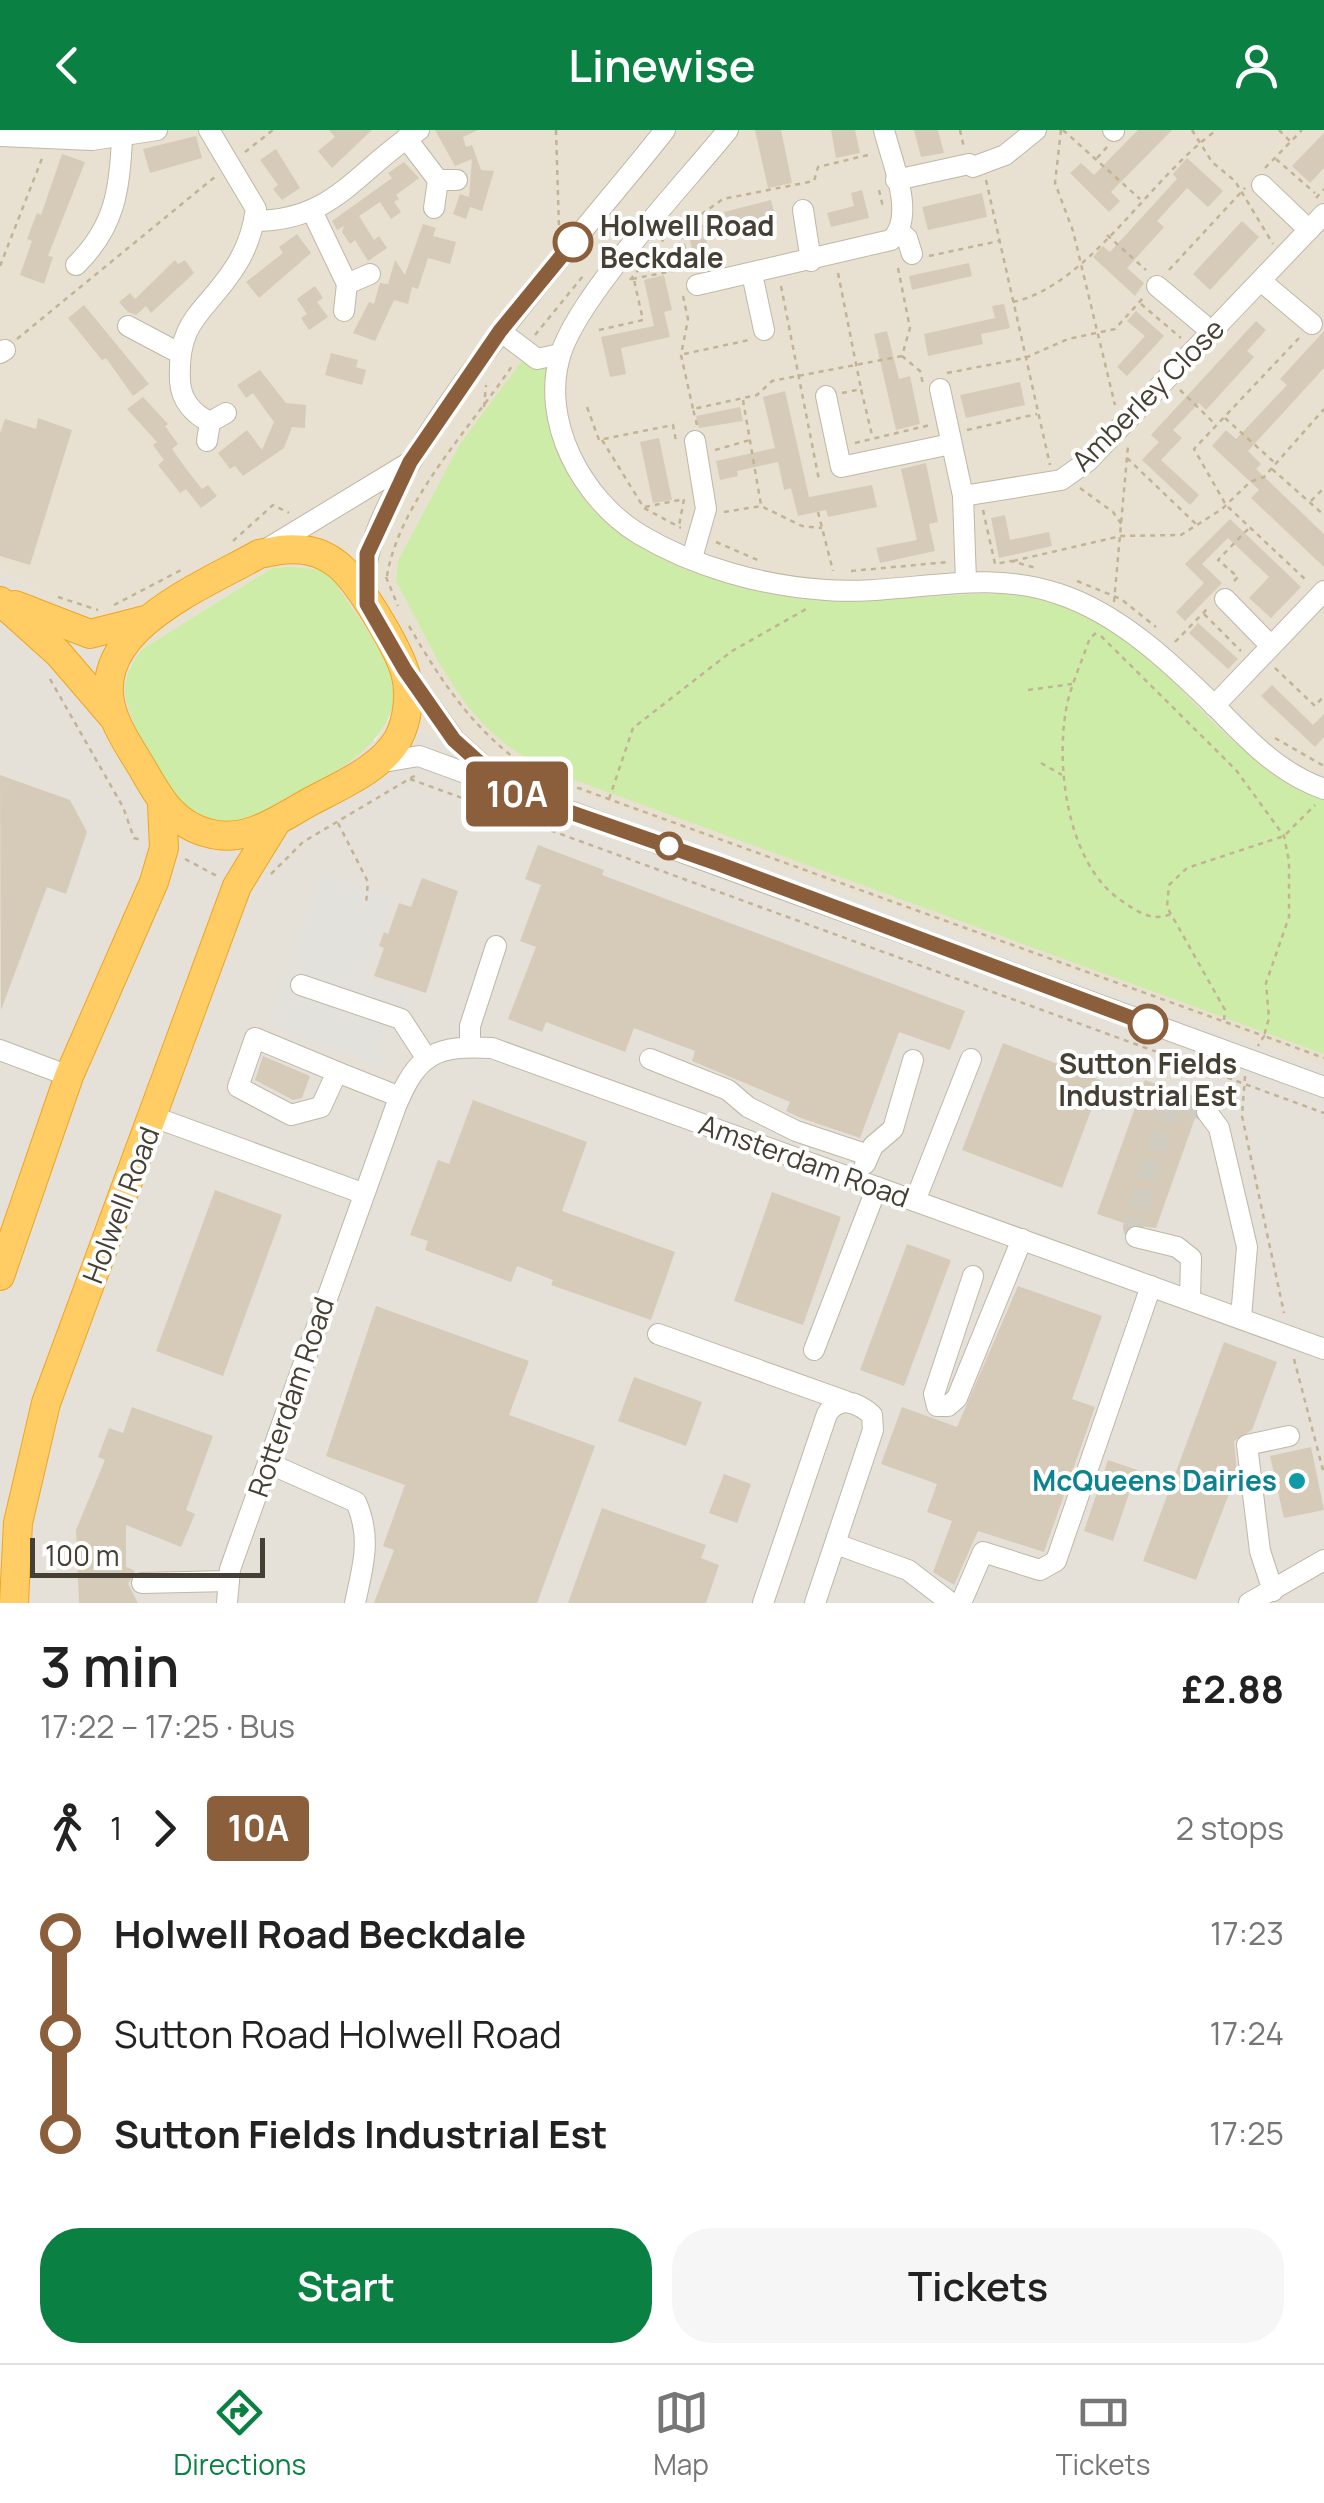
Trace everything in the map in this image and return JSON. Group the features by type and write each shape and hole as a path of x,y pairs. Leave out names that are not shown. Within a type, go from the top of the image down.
{"highway":[{"path":"0,600 58,653 114,718 162,804 189,825 218,836 249,832 276,821 377,762 403,725 408,691 405,670 350,577 326,556 298,548 259,554 146,620 125,642 114,662 110,698 114,718"},
{"path":"0,600 90,634 146,620"},
{"path":"0,1276 69,1076 144,908 164,848 162,804"},
{"name":"Holwell Road","path":"14,1603 18,1523 34,1446 237,886 276,821"}],"street":[{"path":"0,136 48,140 122,137 157,130"},
{"path":"209,130 256,209 234,269 192,320 179,354 180,392 196,415 214,426"},
{"path":"367,604 367,554 410,462 500,331 664,130"},
{"path":"728,130 579,317 560,354 556,406 562,438 584,483 638,534 748,579 966,580 1057,592 1104,624 1140,638 1253,747 1324,789"},
{"path":"888,184 982,164 1005,155 1036,130"},
{"path":"254,221 285,221 314,213 412,134 448,180 434,208"},
{"path":"877,134 888,184 904,218 895,236"},
{"path":"76,265 97,245 127,202 122,137"},
{"path":"1255,182 1308,230"},
{"name":"Amberley Close","path":"971,495 1088,460 1308,230 1321,204"},
{"path":"803,210 811,260"},
{"path":"314,213 346,284 344,312"},
{"path":"689,280 752,274 895,236 908,238 920,255"},
{"path":"346,284 370,274"},
{"path":"752,274 759,334"},
{"path":"1261,281 1312,324"},
{"path":"1153,289 1212,332"},
{"path":"128,326 179,354"},
{"path":"500,331 537,359 560,354"},
{"path":"929,387 971,495 966,580"},
{"path":"826,396 841,467 951,441"},
{"path":"692,558 689,531 706,507 697,444"},
{"path":"259,554 305,522 410,462"},
{"path":"1225,599 1272,646"},
{"path":"1214,706 1317,600"},
{"path":"405,670 454,740 512,792"},
{"path":"377,762 419,756 1324,1087"},
{"path":"154,1117 362,1193 412,1070 448,1045 470,1046 470,1026 496,946"},
{"path":"301,985 401,1018 428,1059"},
{"path":"337,1072 322,1107 291,1114 238,1087 254,1038 400,1096"},
{"name":"Amsterdam Road","path":"470,1046 492,1048 1324,1349"},
{"path":"0,1050 69,1076"},
{"path":"650,1059 728,1090 796,1131 868,1155"},
{"path":"915,1201 971,1059"},
{"path":"814,1350 868,1184 868,1155 893,1128 913,1060"},
{"path":"742,1138 753,1108"},
{"path":"1208,1112 1219,1128 1247,1247 1241,1317"},
{"name":"Rotterdam Road","path":"226,1603 229,1581 268,1463 362,1193"},
{"path":"1136,1237 1176,1246 1191,1258 1190,1300"},
{"path":"973,1276 934,1394 937,1406 948,1406 956,1398 1022,1240"},
{"path":"961,1603 983,1552 1040,1570 1056,1561 1151,1286"},
{"path":"658,1334 845,1401 872,1415 874,1430 815,1603"},
{"path":"764,1603 827,1414 837,1402 845,1401"},
{"path":"1273,1590 1260,1551 1247,1445 1289,1436"},
{"path":"268,1463 356,1502 367,1526 367,1548 355,1603"},
{"path":"836,1544 908,1570 951,1603"},
{"path":"1248,1603 1324,1560"},
{"path":"142,1584 229,1581"}],"path":[{"path":"2,351 273,130"},
{"path":"556,130 558,224 560,232 573,242"},
{"path":"1062,130 1140,200"},
{"path":"1062,130 1056,183 1114,396 1113,414 1129,437 1116,596 1104,624 1090,638 1068,700 1064,776 1076,838 1100,887 1144,916 1171,914"},
{"path":"1192,130 1200,142 1255,182 1284,256"},
{"path":"1012,302 1035,297 1080,264 1140,200 1159,186 1200,142 1218,130"},
{"path":"1279,130 1291,142"},
{"path":"1107,235 1158,281 1302,130"},
{"path":"599,330 643,320 632,279 680,222 724,199 814,181 818,167 872,154 877,134"},
{"path":"0,266 48,140"},
{"path":"1275,158 1321,204"},
{"path":"982,164 1038,414 1055,469"},
{"path":"888,184 910,328 902,356"},
{"path":"680,222 689,280 688,318 681,355 697,444 752,440"},
{"path":"920,255 1000,240"},
{"path":"837,269 861,389"},
{"path":"780,280 818,480"},
{"path":"902,356 929,387 1025,358 1068,339 1114,329 1153,289"},
{"path":"1139,302 1182,339"},
{"path":"1312,324 1194,449 1226,506 1317,600"},
{"path":"681,355 759,334"},
{"path":"693,409 756,395 772,381 902,356"},
{"path":"1179,390 1216,425"},
{"path":"743,398 761,506"},
{"path":"587,407 594,436 602,440 644,508 763,562"},
{"path":"971,495 996,564 1121,536 1181,535 1226,506 1271,468 1324,409"},
{"path":"928,410 931,425 951,441 1038,414"},
{"path":"1224,417 1275,463"},
{"path":"602,440 673,425"},
{"path":"812,452 931,425"},
{"path":"1126,457 1198,526"},
{"path":"1271,468 1324,515"},
{"path":"1079,487 1113,512 1122,525"},
{"path":"1310,502 1324,488"},
{"path":"644,508 684,499 689,531"},
{"path":"229,546 249,522 273,505 305,522"},
{"path":"706,507 729,513 761,506 802,526 822,528"},
{"path":"609,800 633,728 732,651 804,611 823,581 833,573 818,512"},
{"path":"853,571 950,562 950,547"},
{"path":"367,554 387,578 398,607"},
{"path":"1012,562 1036,568"},
{"path":"52,595 102,611 186,568"},
{"path":"1072,579 1116,596 1174,643"},
{"path":"1203,613 1245,654"},
{"path":"407,623 463,711 508,755 534,772 1324,1058"},
{"path":"1104,624 1236,770 1284,836 1289,861 1288,917 1266,983 1269,1018 1264,1036 1241,1084 1242,1116 1288,1335 1324,1474"},
{"path":"41,664 115,791 134,838 164,848 237,886"},
{"path":"1275,668 1315,706 1324,696"},
{"path":"1028,690 1074,684"},
{"path":"1268,734 1321,765 1324,758"},
{"path":"1041,764 1064,776"},
{"path":"267,878 303,842 410,779 1324,1114"},
{"path":"1224,1022 1225,1010 1171,914 1165,896 1187,868 1284,836 1314,806 1324,789"},
{"path":"338,821 368,882 366,904"}],"shaded area":[{"path":"0,130 1324,130 1324,1068 580,795 390,718 394,691 386,667 323,570 272,568 142,649 0,571"},
{"path":"0,571 142,649 129,669 375,741 390,718 580,795 1324,1068 1324,1603 0,1603"},
{"path":"322,874 392,898 363,981 414,998 410,1011 387,1022 376,1063 270,1025"}],"green space":[{"path":"525,357 549,370 557,449 584,499 618,531 659,555 706,574 807,594 899,598 1003,594 1065,604 1093,616 1140,649 1246,751 1324,797 1324,1054 550,771 495,735 457,691 396,581 398,561 460,444"},
{"path":"272,568 323,570 333,579 384,659 393,688 391,711 379,733 360,753 309,787 237,824 206,820 179,805 155,768 127,702 128,674 142,649"}],"building":[{"path":"329,130 372,130 332,168 318,151 335,137"},
{"path":"435,130 478,130 463,137 466,147 472,145 481,170 494,171 482,211 470,207 466,219 453,214 460,194 469,197 472,159 455,166"},
{"path":"755,130 781,130 792,183 768,188"},
{"path":"831,130 855,130 860,153 836,158"},
{"path":"914,130 938,130 944,153 921,157"},
{"path":"1138,130 1172,130 1111,192 1120,201 1109,212 1070,173 1081,163 1094,175"},
{"path":"1324,133 1324,168 1310,183 1292,166"},
{"path":"196,136 202,158 150,173 143,149"},
{"path":"276,149 300,188 282,200 273,189 278,185 260,160"},
{"path":"62,154 85,162 48,256 53,257 44,284 20,275 32,241 27,239 37,213 41,215"},
{"path":"1187,158 1223,191 1208,207 1187,188 1157,221 1164,227 1127,268 1144,283 1135,296 1093,257 1103,246 1110,252 1177,179 1173,174"},
{"path":"404,162 419,178 396,195 399,199 394,202 401,212 391,219 380,202 359,216 374,240 379,236 387,248 368,261 355,240 350,244 342,232 344,226 337,230 332,221 392,178 388,173"},
{"path":"862,190 869,218 831,227 827,213 854,206 851,193"},
{"path":"982,193 987,217 928,230 922,207"},
{"path":"771,200 777,223 706,239 709,253 694,257 687,228 726,220 724,212"},
{"path":"1242,221 1259,237 1210,290 1193,274"},
{"path":"423,224 436,228 433,236 456,242 450,264 428,258 418,289 412,287 408,304 394,300 375,341 353,333 369,302 374,304 380,283 388,284 395,260 405,275"},
{"path":"297,234 311,253 259,298 246,282 283,253 279,247"},
{"path":"175,260 178,264 185,260 194,273 151,313 146,306 136,315 128,312 119,302 130,293 135,299"},
{"path":"969,263 972,276 912,290 909,276"},
{"path":"664,275 672,310 664,312 670,337 621,348 626,374 610,377 601,337 654,326 644,280"},
{"path":"315,286 323,298 317,302 328,317 309,330 301,318 307,314 297,299"},
{"path":"1004,304 1010,328 981,334 983,344 928,356 924,334 995,318 992,306"},
{"path":"84,305 149,384 133,396 106,358 102,360 68,318"},
{"path":"1136,311 1164,336 1127,376 1117,367 1145,336 1127,321"},
{"path":"1256,321 1266,330 1247,351 1254,357 1206,410 1199,403 1173,430 1182,438 1161,460 1199,495 1190,505 1142,460 1159,442 1151,435"},
{"path":"887,331 899,379 910,376 920,424 896,430 874,334"},
{"path":"1324,331 1324,368 1248,451 1261,464 1256,469 1324,534 1324,567 1251,498 1259,490 1212,446 1226,430 1236,439 1287,385 1280,379"},
{"path":"331,353 358,360 356,367 366,370 362,385 325,375"},
{"path":"260,370 286,403 306,405 305,428 292,427 284,448 243,476 235,466 230,469 218,453 247,430 262,450 274,422 253,393 246,398 237,385"},
{"path":"1020,382 1025,405 966,418 960,395"},
{"path":"785,391 809,497 872,485 877,507 828,517 826,510 798,516 791,488 784,490 778,462 737,471 738,476 720,480 716,461 775,448 763,397"},
{"path":"143,397 168,424 165,426 178,444 172,449 187,470 202,489 208,485 217,496 201,508 186,489 180,493 158,465 164,460 153,445 157,442 127,409"},
{"path":"740,407 743,421 699,428 696,416"},
{"path":"38,418 72,430 30,565 0,556 0,433 5,419 36,429"},
{"path":"659,438 672,500 653,503 640,442"},
{"path":"926,463 938,522 929,524 935,551 880,563 876,548 917,540 901,469"},
{"path":"1005,515 1010,540 1049,532 1052,546 999,558 991,518"},
{"path":"1230,519 1301,587 1271,618 1249,598 1269,577 1228,538 1202,564 1222,583 1185,621 1176,612 1204,583 1185,564"},
{"path":"1198,623 1238,659 1228,669 1189,633"},
{"path":"1272,685 1313,725 1324,714 1324,737 1315,747 1261,696"},
{"path":"0,775 70,800 87,832 66,894 47,887 1,1010"},
{"path":"538,845 604,870 602,875 965,1011 950,1050 899,1032 860,1138 786,1111 790,1102 692,1061 695,1051 634,1028 625,1052 546,1022 542,1032 508,1019 536,947 520,941 541,885 525,879"},
{"path":"422,878 458,891 426,993 374,976 384,948 379,946 384,932 388,934 399,903 411,907"},
{"path":"1003,1043 1102,1081 1062,1188 962,1150"},
{"path":"263,1056 310,1076 302,1098 293,1100 255,1080"},
{"path":"1145,1080 1201,1100 1194,1108 1195,1118 1156,1228 1130,1225 1097,1214"},
{"path":"473,1100 587,1142 562,1211 675,1252 651,1320 551,1285 553,1280 517,1266 511,1282 425,1250 428,1241 410,1235 438,1160 449,1164"},
{"path":"215,1190 282,1215 223,1376 156,1351"},
{"path":"772,1192 841,1217 803,1325 734,1301"},
{"path":"907,1244 951,1260 904,1386 860,1370"},
{"path":"1018,1286 1102,1316 1072,1399 1095,1407 1044,1552 978,1531 954,1585 933,1572 952,1521 927,1512 937,1484 881,1464 902,1407 957,1427"},
{"path":"376,1306 529,1361 509,1415 595,1446 537,1603 374,1603 394,1550 383,1546 405,1485 326,1456"},
{"path":"1224,1342 1277,1362 1252,1430 1234,1441 1237,1473 1196,1580 1143,1561"},
{"path":"634,1377 702,1402 686,1446 618,1421"},
{"path":"132,1407 213,1436 186,1510 195,1514 181,1547 126,1525 126,1567 135,1571 128,1584 138,1603 79,1603 76,1530 105,1460 98,1457 109,1428 123,1433"},
{"name":"McQueens Dairies","path":"1311,1447 1324,1510 1284,1518 1270,1456"},
{"path":"1108,1460 1137,1470 1113,1541 1084,1531"},
{"path":"724,1474 751,1484 737,1523 709,1513"},
{"path":"602,1508 706,1545 701,1558 719,1565 706,1603 568,1603"}],"tunnel":[{"path":"1136,1237 1133,1227 1166,1116 1187,1104 1207,1112"}],"bus line":[{"name":"10A","path":"573,242 500,331 410,462 367,554 367,604 405,670 454,740 512,792 719,864 1148,1024"}],"place":[{"name":"Holwell Road Beckdale","path":"573,242"},
{"name":"Sutton Fields Industrial Est","path":"1148,1024"},
{"name":"McQueens Dairies","path":"1297,1481"}]}
